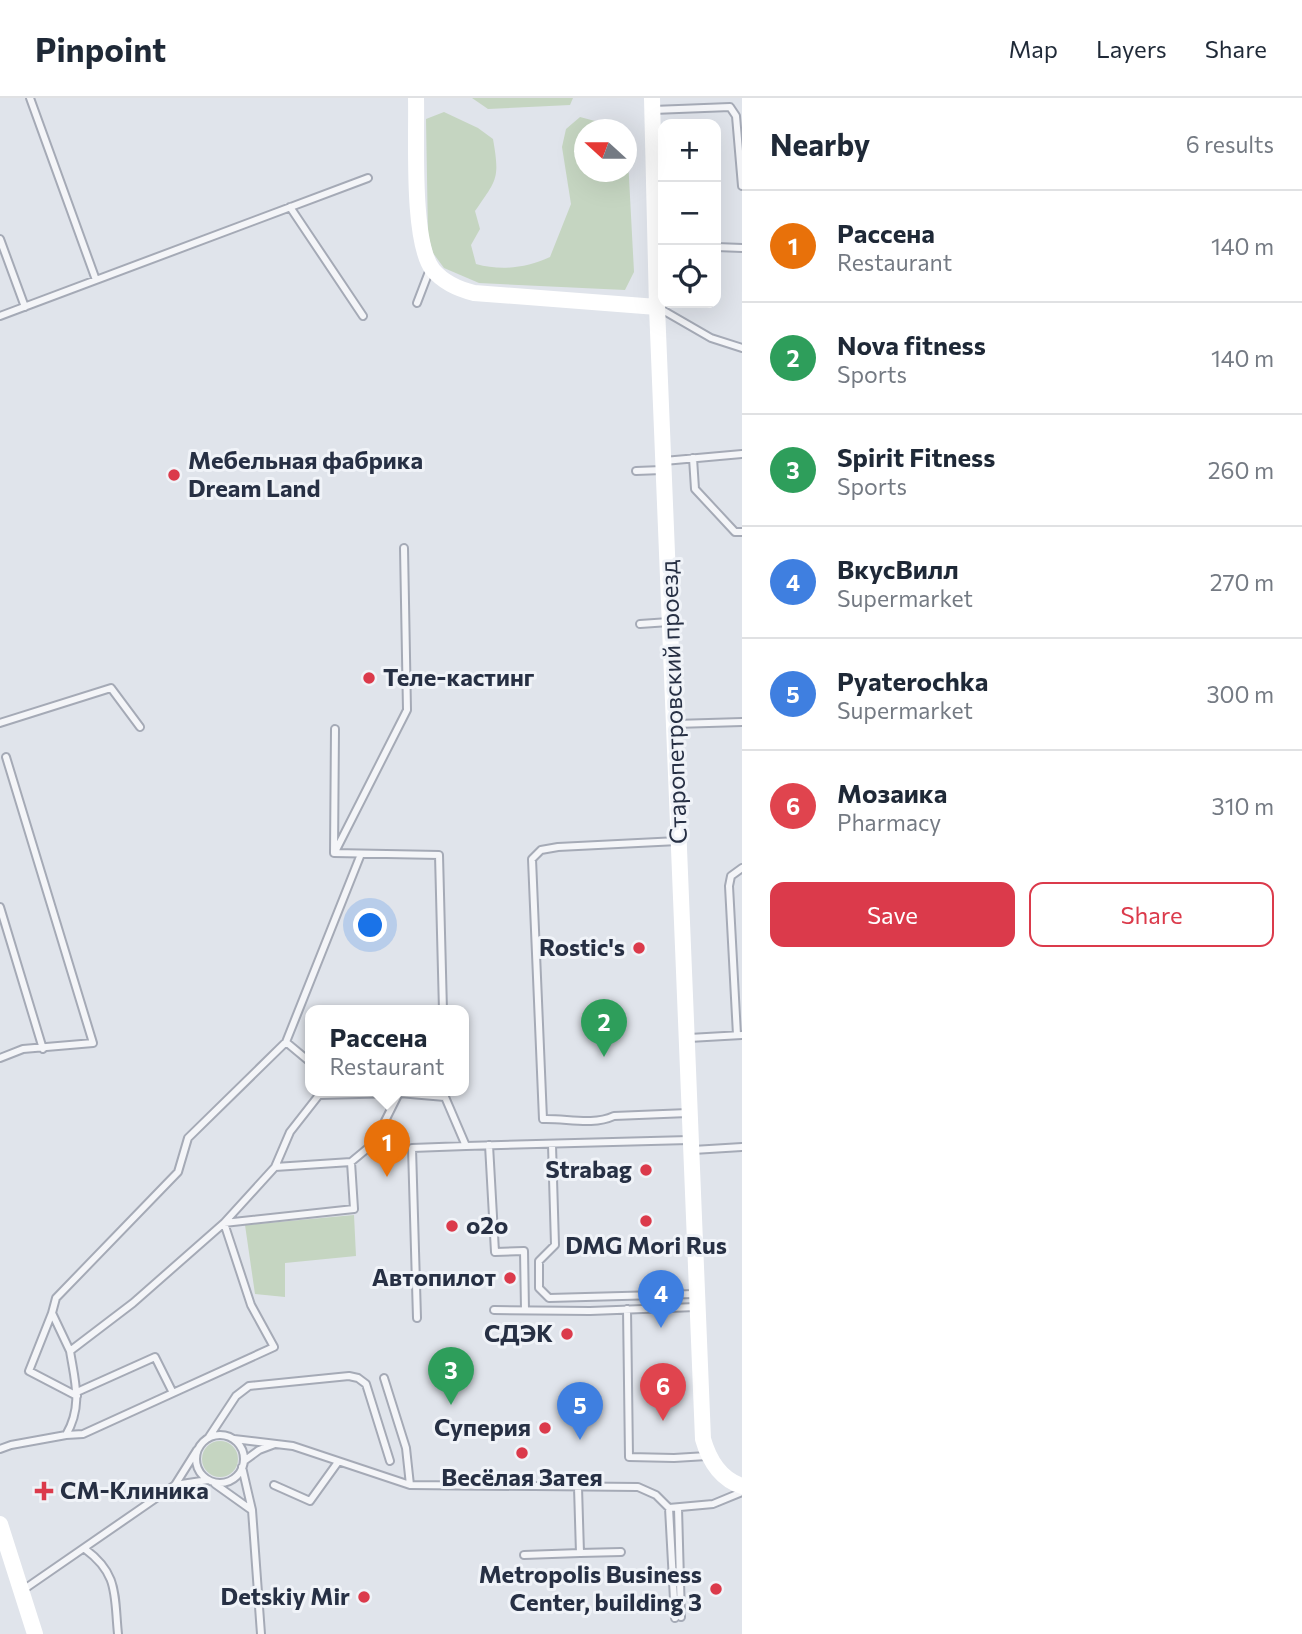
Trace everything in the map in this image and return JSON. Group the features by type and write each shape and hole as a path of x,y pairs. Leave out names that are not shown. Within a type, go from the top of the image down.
{"street":[{"path":"416,98 418,209 422,246 431,268 444,281 474,293 657,307"},
{"name":"Старопетровский проезд","path":"652,104 660,245"},
{"name":"Старопетровский проезд","path":"658,287 697,1301 703,1439 707,1455"},
{"path":"707,1455 715,1468 742,1486"},
{"path":"0,1524 35,1634"}],"lane":[{"path":"30,98 96,280"},
{"path":"652,104 730,107 736,116 742,186"},
{"path":"0,316 368,178"},
{"path":"290,207 363,316"},
{"path":"0,239 25,307"},
{"path":"721,247 742,248"},
{"path":"417,303 431,268"},
{"path":"657,307 711,338 742,348"},
{"path":"636,471 693,458 742,454"},
{"path":"693,458 695,489 735,532 742,532"},
{"path":"334,853 407,710 404,548"},
{"path":"640,624 671,622"},
{"path":"0,723 111,688 140,727"},
{"path":"675,724 742,722"},
{"path":"723,723 723,733"},
{"path":"334,853 335,729"},
{"path":"0,1058 23,1049 93,1043 6,757"},
{"path":"679,841 558,846 541,850 532,859 543,1119 560,1118 569,1121 690,1113"},
{"path":"334,853 439,855 443,1005"},
{"path":"173,1393 155,1357 77,1394 29,1371 56,1298 178,1172 188,1139 286,1042 361,854"},
{"path":"687,1038 739,1035 729,886 731,876 742,868"},
{"path":"0,906 43,1049"},
{"path":"286,1042 305,1058"},
{"path":"70,1351 133,1303 224,1223 275,1167 290,1132 316,1096"},
{"path":"275,1167 351,1162 374,1143 398,1096"},
{"path":"446,1096 466,1146"},
{"path":"489,1145 495,1252 524,1251 525,1310"},
{"path":"417,1318 412,1148 489,1145 742,1147"},
{"path":"552,1145 555,1245 539,1261 539,1288 549,1298 697,1301"},
{"path":"224,1223 354,1209 351,1162"},
{"path":"0,1449 83,1434 274,1347 251,1304 224,1223"},
{"path":"494,1310 627,1309 697,1301"},
{"path":"627,1309 629,1457 674,1458 707,1455"},
{"path":"52,1313 70,1351 77,1394 76,1414 66,1435"},
{"path":"209,1437 236,1396 249,1386 349,1376 366,1384 390,1461"},
{"path":"384,1378 406,1448 410,1485"},
{"path":"22,1591 175,1486 201,1443 218,1434 234,1439 281,1444 410,1485 638,1488 656,1495 669,1508 678,1618 678,1508"},
{"path":"234,1439 243,1452 255,1540 261,1634"},
{"path":"215,1484 232,1480 243,1464 259,1450 281,1444"},
{"path":"197,1450 198,1469 208,1480 251,1510"},
{"path":"274,1485 310,1501 338,1462"},
{"path":"175,1486 208,1480"},
{"path":"578,1486 580,1553"},
{"path":"669,1508 713,1504 742,1492"},
{"path":"246,1540 255,1540"},
{"path":"85,1549 108,1570 114,1589 118,1634"},
{"path":"524,1555 621,1552"}],"green space":[{"path":"472,98 573,98 570,105 488,109"},
{"path":"444,112 478,128 493,139 495,178 475,211 480,229 471,245 476,264 504,268 532,264 550,257 571,204 562,147 566,129 574,122 574,182 629,182 634,272 625,290 479,283 444,268 433,253 428,235 426,119"},
{"path":"354,1215 356,1256 285,1263 285,1297 255,1294 245,1225"},
{"path":"220,1441 233,1446 238,1459 233,1472 220,1477 207,1472 202,1459 207,1446"}],"place":[{"name":"Мебельная фабрика Dream Land","path":"174,475"},
{"name":"Теле-кастинг","path":"369,678"},
{"name":"Rostic's","path":"639,948"},
{"name":"Nova fitness","path":"604,1057"},
{"name":"Strabag","path":"646,1170"},
{"name":"Рассена","path":"387,1177"},
{"name":"DMG Mori Rus","path":"646,1221"},
{"name":"o2o","path":"452,1226"},
{"name":"Автопилот","path":"510,1278"},
{"name":"ВкусВилл","path":"661,1328"},
{"name":"СДЭК","path":"567,1334"},
{"name":"Spirit Fitness","path":"451,1405"},
{"name":"Мозаика","path":"663,1421"},
{"name":"Суперия","path":"545,1428"},
{"name":"Pyaterochka","path":"580,1440"},
{"name":"Весёлая Затея","path":"522,1453"},
{"name":"СМ-Клиника","path":"44,1491"},
{"name":"Metropolis Business Center, building 3","path":"716,1589"},
{"name":"Detskiy Mir","path":"364,1597"}]}
